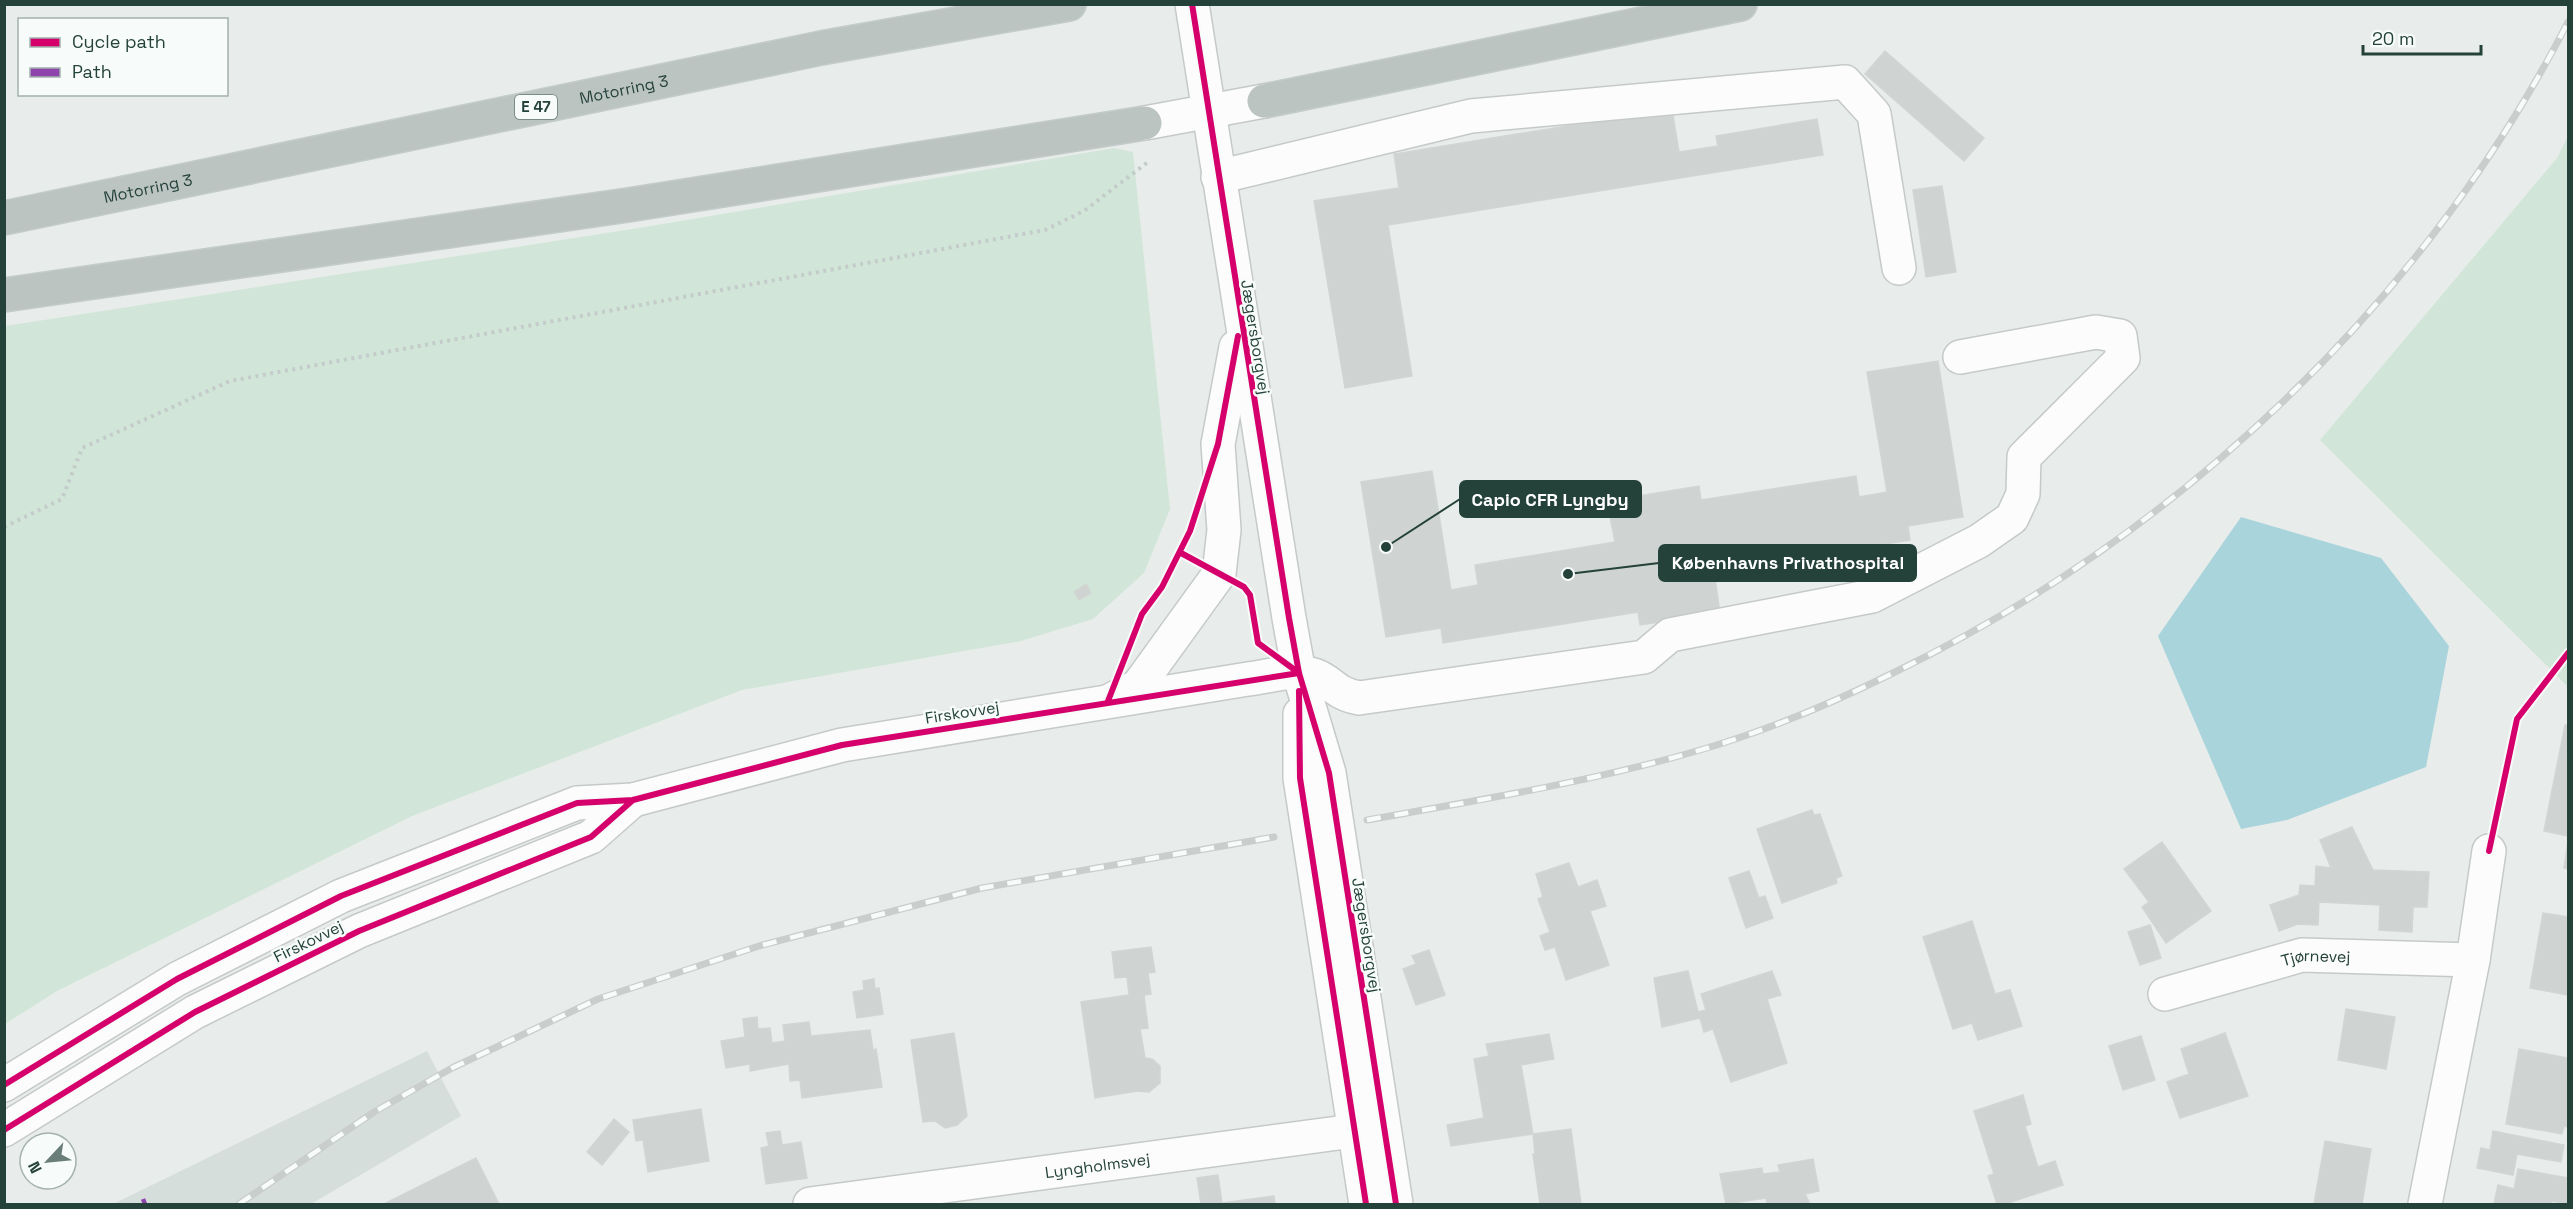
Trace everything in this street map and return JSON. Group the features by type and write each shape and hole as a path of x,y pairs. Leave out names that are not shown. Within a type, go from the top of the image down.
{"highway":[{"name":"Motorring 3","path":"4,218 821,48 1069,4"},
{"path":"1264,101 1740,4"},
{"path":"4,295 628,205 1145,123"}],"street":[{"name":"Jægersborgvej","path":"1192,4 1240,324 1299,673 1329,773 1369,1129 1366,1204"},
{"path":"1218,177 1471,116 1845,82 1874,114 1899,268"},
{"path":"1145,123 1264,101"},
{"path":"1108,702 1138,686 1219,574 1224,530 1218,444 1240,324"},
{"path":"1299,673 1312,674 1335,690 1359,698 1644,657 1670,635 1872,596 1979,541 2012,518 2023,494 2024,457 2123,358 2120,336 2096,332 1960,357"},
{"name":"Firskovvej","path":"4,1084 177,979 341,896 577,803 633,800 842,745 1299,673"},
{"name":"Firskovvej","path":"4,1130 195,1012 359,931 591,837 633,800"},
{"path":"2425,1204 2473,960 2489,851"},
{"name":"Tjørnevej","path":"2165,994 2302,955 2473,960"},
{"name":"Jægersborgvej","path":"1369,1129 1396,1204"},
{"name":"Lyngholmsvej","path":"810,1204 1369,1129"}],"path":[{"path":"4,527 62,499 82,448 230,381 1045,230 1084,211 1153,157"}],"shaded area":[{"path":"427,1051 461,1116 311,1204 113,1204"}],"green space":[{"path":"2568,136 2568,687 2320,440 2557,158"},
{"path":"1114,148 1133,152 1170,509 1144,573 1093,619 1021,641 742,690 412,816 57,991 5,1024 5,326 645,227"}],"water":[{"path":"2241,517 2381,558 2449,646 2426,767 2287,820 2241,829 2158,636"}],"building":[{"path":"1885,51 1984,138 1964,161 1865,74"},
{"path":"1672,109 1679,152 1718,146 1716,136 1817,119 1823,155 1388,225 1412,376 1345,388 1314,201 1399,188 1394,154"},
{"path":"1942,186 1956,272 1926,277 1913,190"},
{"path":"1938,361 1963,517 1908,526 1910,540 1714,571 1720,613 1640,625 1638,612 1443,643 1441,628 1386,637 1361,482 1432,471 1451,590 1478,585 1475,565 1615,542 1607,501 1699,486 1701,500 1856,476 1859,497 1887,492 1867,372"},
{"path":"1086,584 1091,593 1079,600 1074,592"},
{"path":"2565,725 2568,725 2568,836 2544,831"},
{"path":"1812,810 1814,815 1820,814 1842,876 1836,878 1837,883 1782,903 1757,829"},
{"path":"2352,827 2373,870 2429,872 2427,907 2413,907 2412,932 2379,930 2380,905 2319,902 2318,925 2298,924 2279,931 2270,905 2299,895 2300,885 2315,886 2316,866 2331,868 2320,840"},
{"path":"2568,841 2568,869 2564,868"},
{"path":"2162,842 2211,911 2166,943 2142,907 2149,902 2124,869"},
{"path":"1569,863 1578,887 1597,880 1606,906 1590,911 1609,965 1566,980 1555,947 1545,950 1540,936 1550,932 1538,899 1543,897 1536,874"},
{"path":"1749,871 1759,898 1765,896 1773,918 1746,928 1729,878"},
{"path":"2543,913 2568,917 2568,995 2530,988"},
{"path":"1972,921 1995,994 2010,990 2022,1026 1978,1040 1972,1023 1953,1029 1923,937"},
{"path":"2150,925 2161,958 2140,965 2128,932"},
{"path":"1151,947 1155,972 1148,973 1151,994 1144,995 1148,1028 1140,1029 1145,1058 1152,1059 1160,1066 1160,1083 1149,1092 1137,1091 1095,1098 1081,1002 1129,995 1127,977 1115,978 1112,952"},
{"path":"1429,950 1445,995 1416,1005 1403,969 1416,964 1412,956"},
{"path":"1688,971 1698,1012 1706,1010 1701,994 1772,971 1781,995 1767,999 1787,1063 1731,1082 1713,1029 1704,1032 1700,1018 1662,1027 1654,978"},
{"path":"874,979 875,989 879,988 883,1014 857,1018 853,992 864,990 863,981"},
{"path":"2346,1009 2395,1017 2386,1069 2338,1060"},
{"path":"757,1017 758,1029 770,1028 772,1043 785,1041 783,1025 809,1022 811,1036 870,1030 873,1050 876,1049 882,1087 802,1098 800,1080 790,1081 789,1064 750,1071 750,1064 726,1068 721,1041 745,1037 743,1019"},
{"path":"954,1033 967,1116 957,1125 945,1128 935,1121 923,1122 911,1040"},
{"path":"2225,1033 2248,1096 2180,1118 2167,1082 2189,1074 2181,1049"},
{"path":"1549,1034 1554,1059 1521,1065 1533,1134 1451,1146 1447,1125 1484,1118 1474,1059 1489,1056 1486,1044"},
{"path":"2141,1036 2155,1080 2123,1090 2109,1046"},
{"path":"2519,1049 2568,1058 2568,1127 2564,1126 2562,1134 2506,1124"},
{"path":"2023,1095 2031,1124 2025,1126 2038,1167 2055,1161 2063,1185 2005,1204 1997,1204 1988,1176 1994,1174 1974,1111"},
{"path":"701,1109 709,1161 648,1172 643,1140 636,1141 633,1120"},
{"path":"614,1119 629,1132 602,1165 587,1152"},
{"path":"1571,1129 1581,1204 1540,1204 1533,1154 1535,1154 1533,1134"},
{"path":"780,1131 782,1145 801,1142 807,1178 766,1184 761,1148 769,1146 766,1133"},
{"path":"2493,1131 2564,1145 2561,1162 2517,1154 2513,1175 2477,1168 2481,1148 2490,1150"},
{"path":"2325,1141 2371,1149 2362,1204 2314,1204"},
{"path":"476,1158 499,1204 384,1204"},
{"path":"1813,1159 1819,1191 1805,1194 1810,1204 1767,1204 1766,1198 1726,1204 1720,1174 1762,1168 1763,1174 1780,1172 1778,1165"},
{"path":"2518,1169 2568,1178 2568,1204 2552,1201 2551,1204 2494,1204 2498,1185 2514,1189"},
{"path":"1218,1175 1222,1203 1274,1196 1275,1204 1201,1204 1197,1178"}],"railway":[{"path":"1367,820 1495,797 1623,770 1707,748 1779,724 1895,672 2000,616 2100,552 2195,480 2284,401 2366,315 2442,223 2509,125 2568,22"},
{"path":"239,1204 374,1112 452,1068 598,999 759,946 982,888 1274,837"}],"marked path":[{"path":"143,1199 145,1204"}],"cycle path":[{"path":"1192,4 1289,618 1299,673 1329,773 1396,1204"},
{"path":"1108,701 1142,614 1162,587 1190,531 1218,444 1238,336"},
{"path":"1181,553 1244,587 1250,595 1258,643 1299,673"},
{"path":"2489,851 2517,719 2568,653"},
{"path":"4,1085 177,979 341,896 577,803 633,800 842,745 1299,673"},
{"path":"1299,691 1300,778 1366,1204"},
{"path":"4,1130 195,1012 359,931 591,837 633,800"}],"place":[{"name":"Capio CFR Lyngby","path":"1386,547"},
{"name":"Københavns Privathospital","path":"1568,574"}]}
